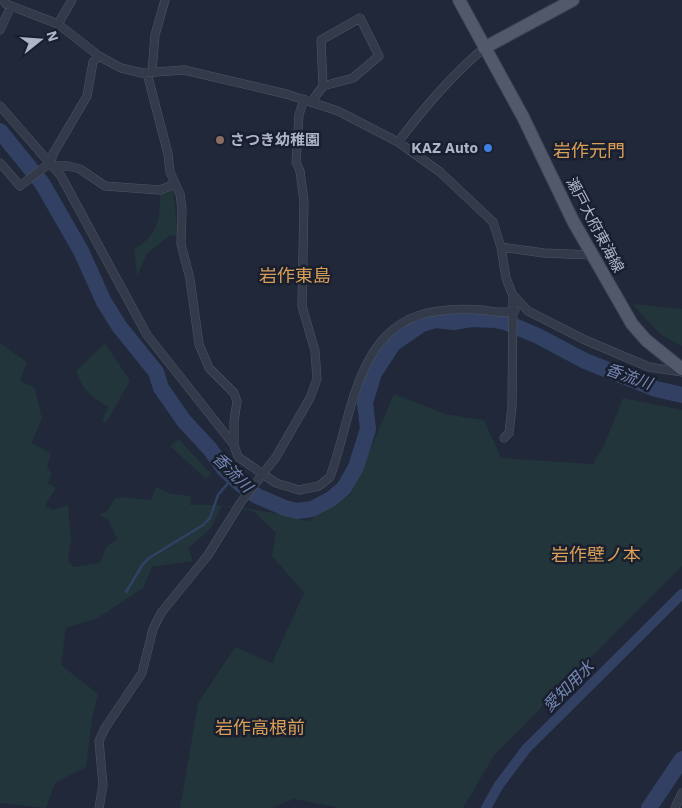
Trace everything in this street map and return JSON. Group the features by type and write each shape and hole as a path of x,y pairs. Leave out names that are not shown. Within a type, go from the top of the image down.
{"main road":[{"name":"瀬戸大府東海線","path":"459,0 523,117 573,221 632,324 646,340 682,371"},
{"path":"484,48 573,0"}],"street":[{"path":"3,0 11,6 58,24 99,56 121,68 150,72 184,70 308,100 338,110 398,142 440,172 493,222 501,247 506,278 513,296 512,408 509,433 504,438"},
{"path":"58,24 72,0"},
{"path":"166,0 155,35 150,72 168,154 170,172 182,209 181,244 190,279 201,354 209,368 234,393 238,401 234,422 234,445 238,457 276,483 299,490 319,486 330,477 366,364 377,344 395,327 437,311 468,309 514,313"},
{"path":"0,30 11,6"},
{"path":"98,808 103,785 99,741 105,728 142,673 153,629 161,613 208,555 225,524 280,449 310,398 317,379 315,351 302,306 304,202 300,171 296,162 298,115 308,100 323,86 352,78 379,56 360,18 322,40 323,86"},
{"path":"398,142 455,72 484,48"},
{"path":"53,164 53,154 87,96 93,62 99,56"},
{"path":"0,106 53,164 75,198 147,335 234,445"},
{"path":"0,163 20,186 53,164 80,170 105,186 160,190 175,184"},
{"path":"501,247 592,255"},
{"path":"513,296 528,311 585,340 649,367 682,371"},
{"path":"674,808 682,794"}],"shaded area":[{"path":"173,189 178,236 170,235 147,254 137,276 134,249 148,238 156,226 160,211 160,193"},
{"path":"632,304 682,309 682,346 660,334"},
{"path":"0,343 27,362 20,381 35,388 42,419 31,443 51,453 47,468 52,474 48,483 56,488 45,506 53,510 68,505 71,539 68,560 73,567 100,563 107,546 117,539 108,519 100,515 108,510 114,499 120,497 151,500 156,487 171,494 191,496 190,505 220,505 265,511 308,521 351,494 394,394 445,414 484,420 501,458 593,464 605,443 623,398 682,410 682,566 495,754 463,808 340,808 294,799 272,808 180,808 198,703 235,647 272,663 304,593 272,556 276,533 253,511 222,506 211,528 188,549 193,561 152,567 143,588 98,618 66,628 61,665 98,694 92,718 86,767 55,783 46,808 0,803"},
{"path":"105,343 130,381 106,423 102,420 108,407 88,392 81,383 76,371"},
{"path":"179,439 211,474 206,479 170,446"}],"waterway":[{"name":"香流川","path":"0,131 42,183 81,251 104,302 119,326 156,372 161,388 184,421 210,449 224,469 239,483 257,496 285,508 297,511 312,509 331,499 344,488 356,467 368,429 365,403 374,373 393,344 422,324 435,320 454,322 471,319 505,322 538,336 585,361 656,389 682,395"},
{"path":"126,592 143,564 149,558 203,525 210,518 218,495 233,477"},
{"name":"愛知用水","path":"486,808 499,785 526,749 682,594"},
{"path":"649,808 682,759"}],"place":[{"name":"さつき幼稚園","path":"220,140"},
{"name":"KAZ Auto","path":"488,148"}],"district":[{"name":"岩作元門","path":"589,151"},
{"name":"岩作東島","path":"295,276"},
{"name":"岩作壁ノ本","path":"596,555"},
{"name":"岩作高根前","path":"260,728"}]}
